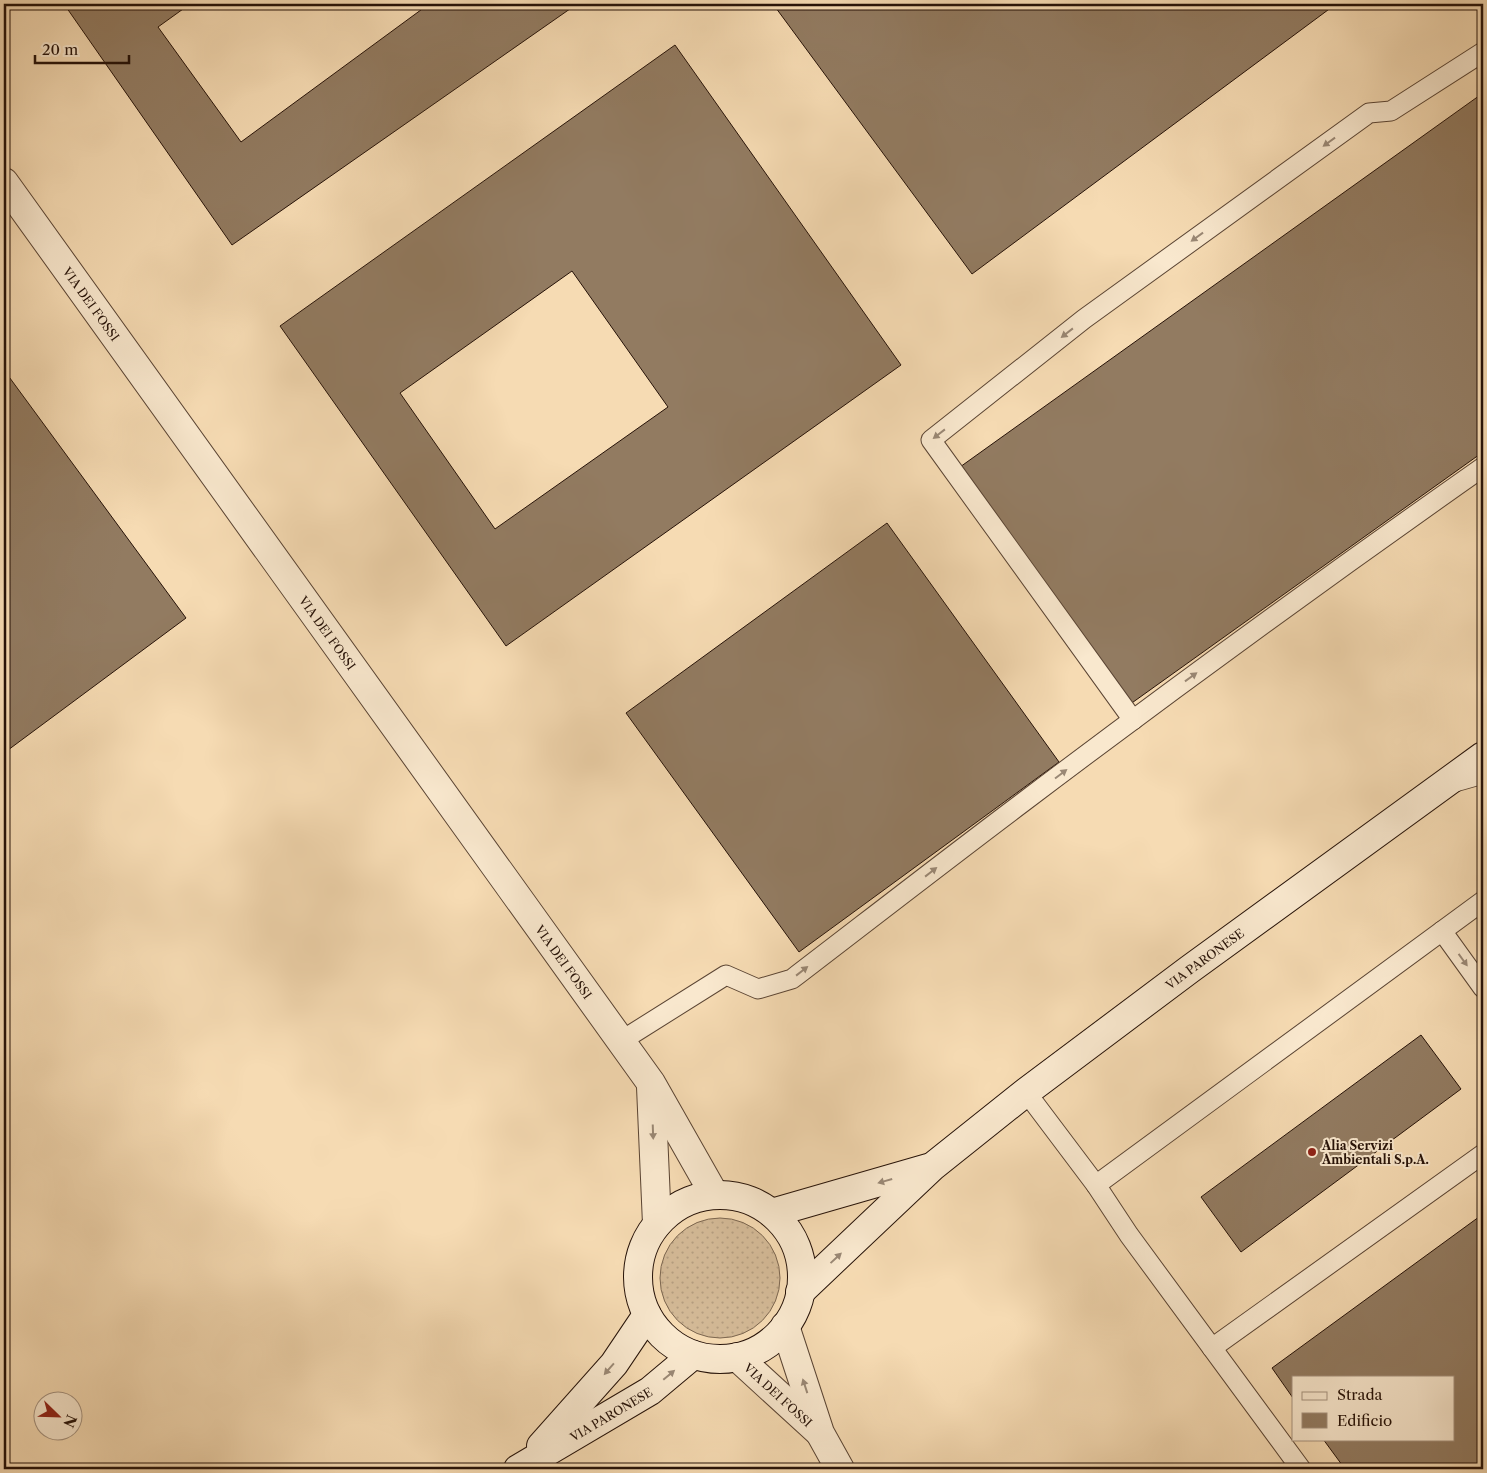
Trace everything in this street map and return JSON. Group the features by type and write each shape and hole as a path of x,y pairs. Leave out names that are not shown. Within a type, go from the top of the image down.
{"main road":[{"name":"VIA DEI FOSSI","path":"4,182 651,1083 714,1194"},
{"name":"VIA PARONESE","path":"800,1292 932,1167 1026,1092 1190,969 1483,756"},
{"path":"651,1083 656,1224"},
{"name":"VIA PARONESE","path":"772,1213 932,1167"},
{"path":"714,1194 735,1196 748,1200 772,1213 787,1229 797,1248 801,1269 800,1292 795,1310 785,1326 772,1340 756,1351 738,1357 715,1359 694,1355 675,1346 659,1332 647,1315 639,1293 638,1268 644,1245 656,1224 673,1209 693,1199 714,1194"},
{"name":"VIA PARONESE","path":"520,1467 614,1364 647,1315"},
{"name":"VIA DEI FOSSI","path":"785,1326 820,1432 840,1469"},
{"name":"VIA PARONESE","path":"520,1467 650,1391 694,1355"},
{"name":"VIA DEI FOSSI","path":"738,1357 820,1432"}],"lane":[{"path":"1133,720 931,440 1084,320 1369,113 1391,111 1483,52"},
{"path":"621,1042 726,975 758,989 792,979 1022,802 1349,561 1483,467"},
{"path":"1442,785 1483,774"},
{"path":"1096,1185 1483,901"},
{"path":"1442,931 1483,988"},
{"path":"1026,1092 1096,1185 1129,1236 1301,1469"},
{"path":"1212,1348 1483,1154"}],"shaded area":[{"path":"720,1218 743,1222 763,1235 776,1255 780,1278 776,1301 763,1321 743,1334 720,1338 697,1334 677,1321 664,1301 660,1278 664,1255 677,1235 697,1222"}],"building":[{"path":"64,4 190,4 158,27 241,142 429,4 577,4 232,245"},
{"path":"773,4 1336,4 972,274"},
{"path":"675,45 901,365 506,646 280,326","holes":["572,271 668,407 495,529 400,393"]},
{"path":"1483,93 1483,452 1129,705 960,467"},
{"path":"4,370 186,618 4,753"},
{"path":"887,523 1059,762 799,952 626,713"},
{"path":"1421,1035 1461,1089 1241,1252 1201,1197"},
{"path":"1483,1214 1483,1469 1345,1469 1324,1440 1454,1440 1454,1376 1292,1376 1292,1397 1272,1368"}],"place":[{"name":"Alia Servizi Ambientali S.p.A.","path":"1312,1152"}]}
